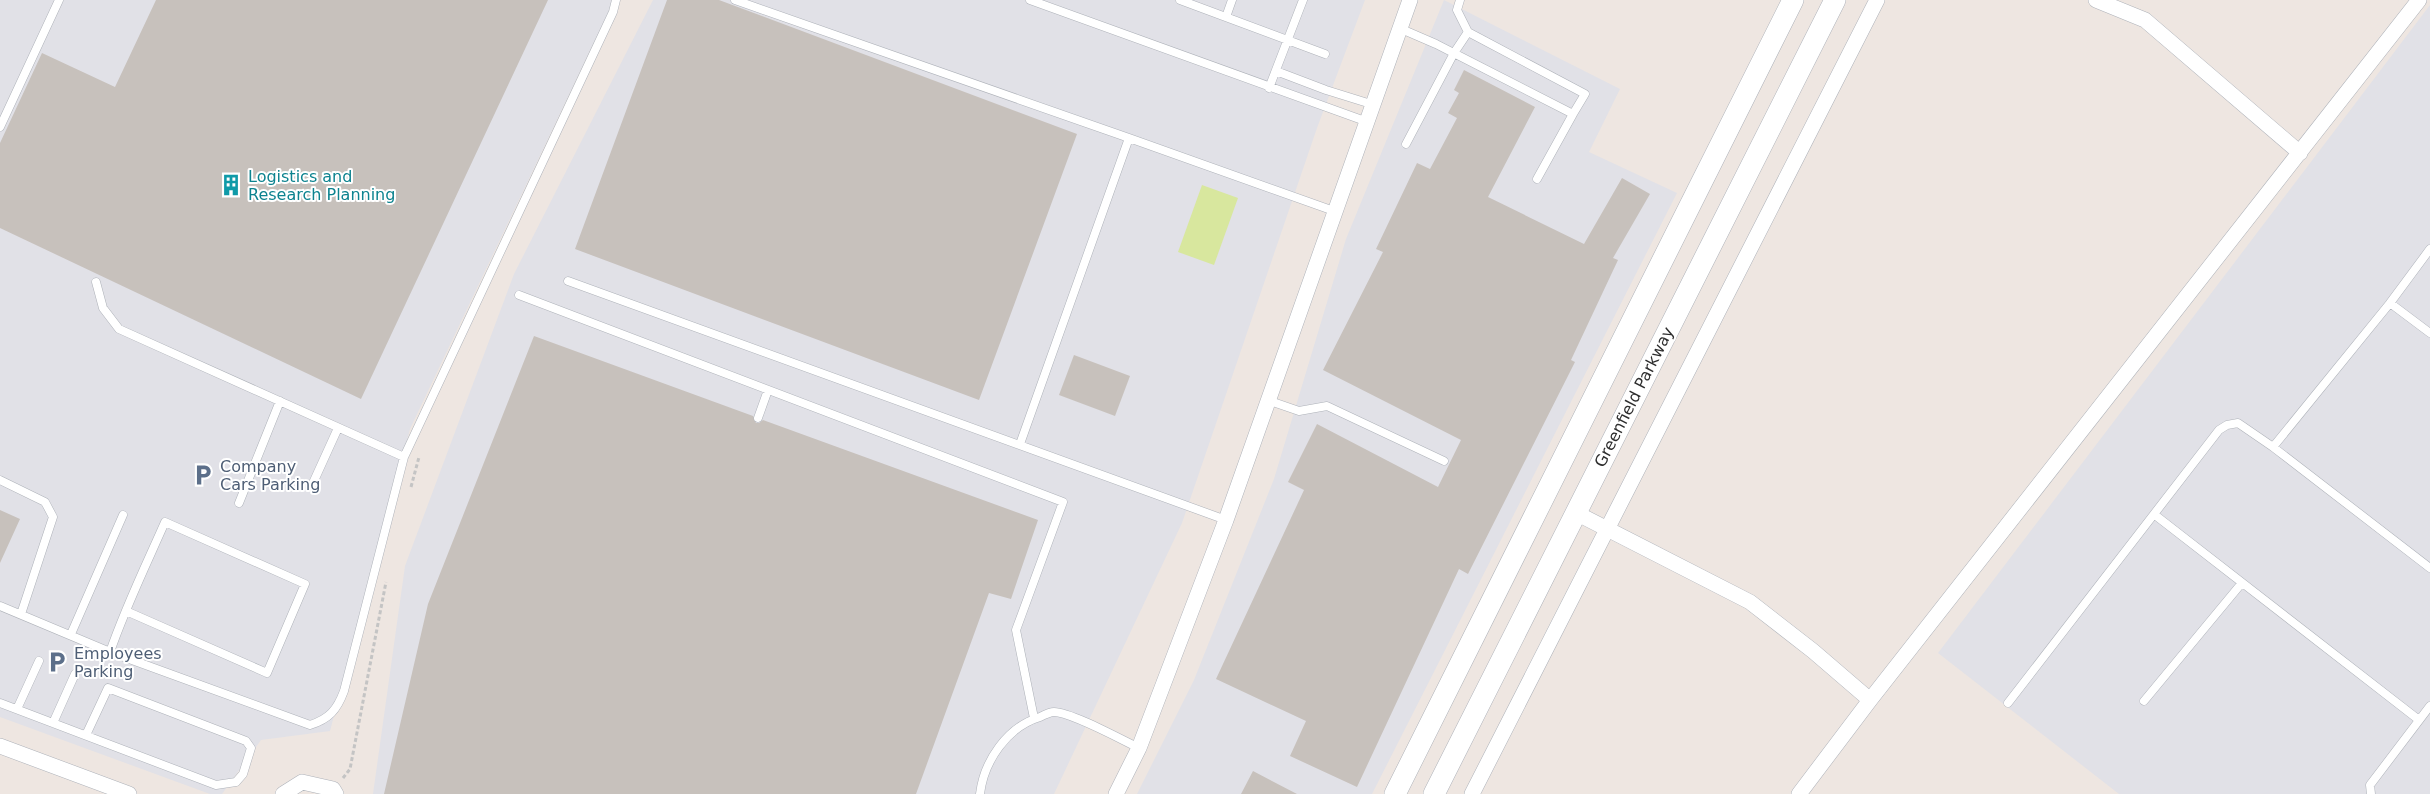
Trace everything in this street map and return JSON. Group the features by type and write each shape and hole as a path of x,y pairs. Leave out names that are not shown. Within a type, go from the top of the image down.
{"main road":[{"path":"1395,794 1794,0"},
{"name":"Greenfield Parkway","path":"1434,794 1835,0"}],"street":[{"path":"1116,794 1139,748 1226,520 1371,104 1410,0"},
{"path":"1472,794 1877,0"},
{"path":"2096,0 2145,20 2300,153"},
{"path":"1799,794 1870,700 2419,0"},
{"path":"1576,513 1750,602 1813,650 1870,700"},
{"path":"0,746 129,794"},
{"path":"283,794 302,782 335,792"}],"lane":[{"path":"0,127 59,0"},
{"path":"0,606 71,634 110,652 310,725 325,720 339,706 344,691 404,457 613,12 616,0"},
{"path":"735,0 1334,210"},
{"path":"1030,0 1269,88 1365,121"},
{"path":"1180,0 1198,3 1226,17 1325,54"},
{"path":"1226,17 1232,0"},
{"path":"1269,88 1303,0"},
{"path":"1460,0 1457,10 1468,32 1585,94 1537,179"},
{"path":"1399,28 1454,53 1574,114"},
{"path":"1406,144 1454,53 1468,32"},
{"path":"1276,71 1326,90 1371,104"},
{"path":"1020,444 1130,138"},
{"path":"2273,447 2390,303 2430,250"},
{"path":"568,281 1226,520"},
{"path":"96,282 104,308 119,329 404,457"},
{"path":"519,295 1063,502 1016,630 1034,718"},
{"path":"2390,303 2430,333"},
{"path":"758,418 768,390"},
{"path":"1267,400 1299,411 1326,406 1444,461"},
{"path":"239,503 280,401"},
{"path":"2008,703 2219,430 2226,425 2238,424 2273,447 2430,568"},
{"path":"313,483 338,428"},
{"path":"0,480 45,502 51,509 53,517 20,614"},
{"path":"2155,514 2241,584 2419,720"},
{"path":"71,634 122,515"},
{"path":"110,652 126,611 165,522 305,584 267,673 126,611"},
{"path":"2144,701 2241,584"},
{"path":"17,709 39,661"},
{"path":"53,723 75,674"},
{"path":"0,703 216,785 236,782 243,774 251,748 246,741 108,688 86,735"},
{"path":"2371,794 2370,786 2430,706"},
{"path":"980,794 981,784 989,762 1002,743 1017,727 1034,718 1055,712 1087,723 1139,748"}],"path":[{"path":"408,496 421,452"},
{"path":"335,792 350,769 387,578"}],"shaded area":[{"path":"0,0 614,0 410,429 330,731 261,740 222,794 210,794 0,717"},
{"path":"653,0 1365,0 1317,128 1182,523 1054,794 373,794 405,566 514,274"},
{"path":"1444,0 1620,89 1589,152 1677,193 1372,794 1137,794 1194,680 1274,479 1346,239"},
{"path":"2430,5 2430,794 2119,794 1938,653"}],"green space":[{"path":"1202,185 1238,198 1214,265 1178,252"}],"building":[{"name":"Logistics and Research Planning","path":"156,0 548,0 361,399 0,228 0,143 42,53 115,87"},
{"path":"667,0 719,0 1077,134 979,400 575,249"},
{"path":"1464,70 1535,107 1488,197 1584,244 1622,178 1650,194 1613,258 1618,260 1571,360 1575,362 1468,574 1459,569 1357,787 1290,756 1306,721 1216,679 1304,490 1288,482 1317,424 1438,487 1461,440 1323,370 1383,252 1376,249 1417,163 1430,169 1457,118 1448,113 1459,93 1454,90"},
{"path":"534,336 753,416 756,423 763,420 1038,520 1011,599 989,593 916,794 384,794 428,604"},
{"path":"1074,355 1130,376 1115,416 1059,395"},
{"path":"0,510 20,519 0,563"},
{"path":"1253,771 1297,794 1241,794"}],"place":[{"name":"Logistics and Research Planning","path":"231,185"},
{"name":"Company Cars Parking","path":"203,475"},
{"name":"Employees Parking","path":"57,662"}]}
